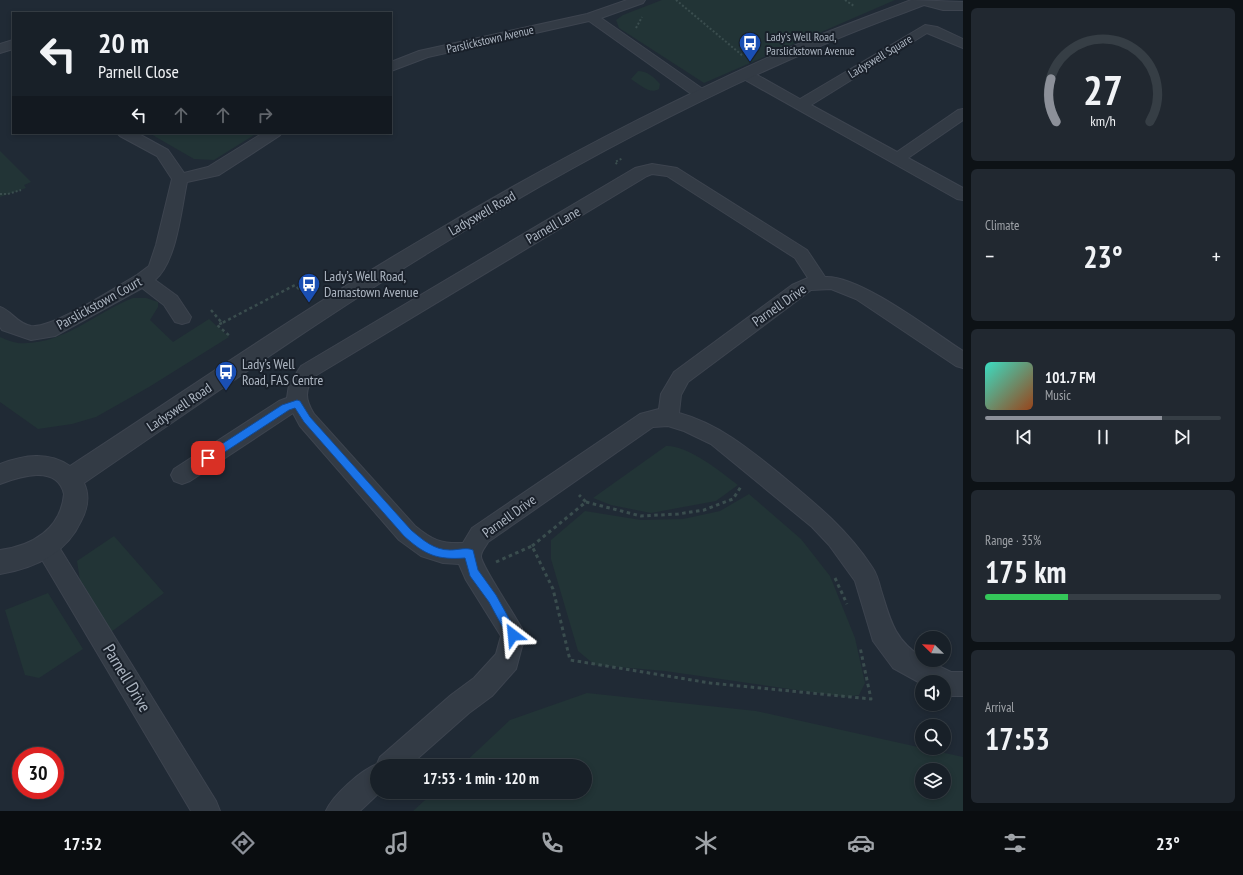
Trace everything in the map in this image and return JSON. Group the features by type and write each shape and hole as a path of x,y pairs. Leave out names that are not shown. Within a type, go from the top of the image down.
{"street":[{"name":"Parslickstown Avenue","path":"394,61 591,17 639,0"},
{"path":"924,0 943,6 963,6"},
{"name":"Ladyswell Road","path":"70,479 329,306 473,217 596,149 702,95 818,41 924,0"},
{"path":"591,17 702,95"},
{"name":"Ladyswell Square","path":"800,105 925,29 932,30 963,44"},
{"path":"0,49 12,44"},
{"path":"752,71 800,105 963,195"},
{"path":"898,158 963,113"},
{"path":"127,134 163,153 180,179 213,171 272,134"},
{"name":"Parnell Lane","path":"297,404 295,393 298,383 308,371 641,172 652,169 671,172 782,241 801,254 809,263 818,282"},
{"name":"Parslickstown Court","path":"0,314 10,325 31,333 55,328 143,280 156,269 164,245 180,179"},
{"path":"143,280 170,299 178,307 182,317"},
{"name":"Parnell Drive","path":"668,418 671,394 681,377 798,290 808,284 818,282 832,284 862,294 963,361"},
{"path":"182,475 286,407 297,404 307,420 407,533 423,547 437,553 449,555 471,563 513,635 507,660 483,687 460,704 397,759"},
{"name":"Parnell Drive","path":"471,563 480,536 646,420 658,417 668,418 689,424 718,438 820,520 837,538 865,576 882,633 902,659 921,671 951,684 963,684"},
{"path":"0,473 21,466 41,464 58,469 70,479 76,494 73,512 63,530 46,546 22,558 0,562"},
{"name":"Parnell Drive","path":"46,546 206,811"},
{"path":"340,811 370,783"}],"path":[{"path":"676,0 740,54 752,71"},
{"path":"845,0 854,6"},
{"path":"818,41 846,52 886,52"},
{"path":"0,194 8,194 21,190"},
{"path":"230,337 217,326 222,322 295,285 303,293"},
{"path":"210,310 222,322"},
{"path":"564,477 586,502 641,516 678,514 704,510 732,499 754,466"},
{"path":"742,484 748,489"},
{"path":"471,563 532,546 586,502"},
{"path":"532,546 553,589 570,660 710,683 871,699 864,661 858,639"},
{"path":"834,576 850,610"}],"shaded area":[{"path":"662,0 895,0 704,83 619,28 616,20 623,15"},
{"path":"638,71 647,73 653,77 660,84 659,89 652,91 648,90 631,79"},
{"path":"151,134 255,134 214,160 194,159"},
{"path":"0,151 31,182 24,185 26,188 0,197"},
{"path":"133,298 146,298 158,302 158,307 150,320 173,342 209,319 229,337 149,387 96,417 72,424 38,429 0,402 0,337 18,343 34,343 49,339 64,334"},
{"path":"666,446 675,447 694,454 738,485 716,501 651,513 611,505 593,498"},
{"path":"749,494 801,539 830,576 855,638 865,683 859,695 846,697 665,671 595,665 578,651 551,559 551,540 585,511 641,520 683,519 720,511"},
{"path":"114,536 164,593 111,632 80,581 77,561"},
{"path":"48,593 83,649 39,678 25,675 5,610"},
{"path":"587,693 756,711 915,746 915,755 951,754 963,757 963,811 413,811 426,799 592,799 592,759 468,759 510,720"}],"place":[{"name":"Lady’s Well Road, Parslickstown Avenue","path":"750,62"},
{"name":"Lady’s Well Road, Damastown Avenue","path":"309,304"},
{"name":"Lady’s Well Road, FAS Centre","path":"226,392"}],"route":[{"path":"208,458 286,407 297,404 307,420 407,533 423,547 437,553 449,555 469,553 470,564 474,572 513,635"}]}
